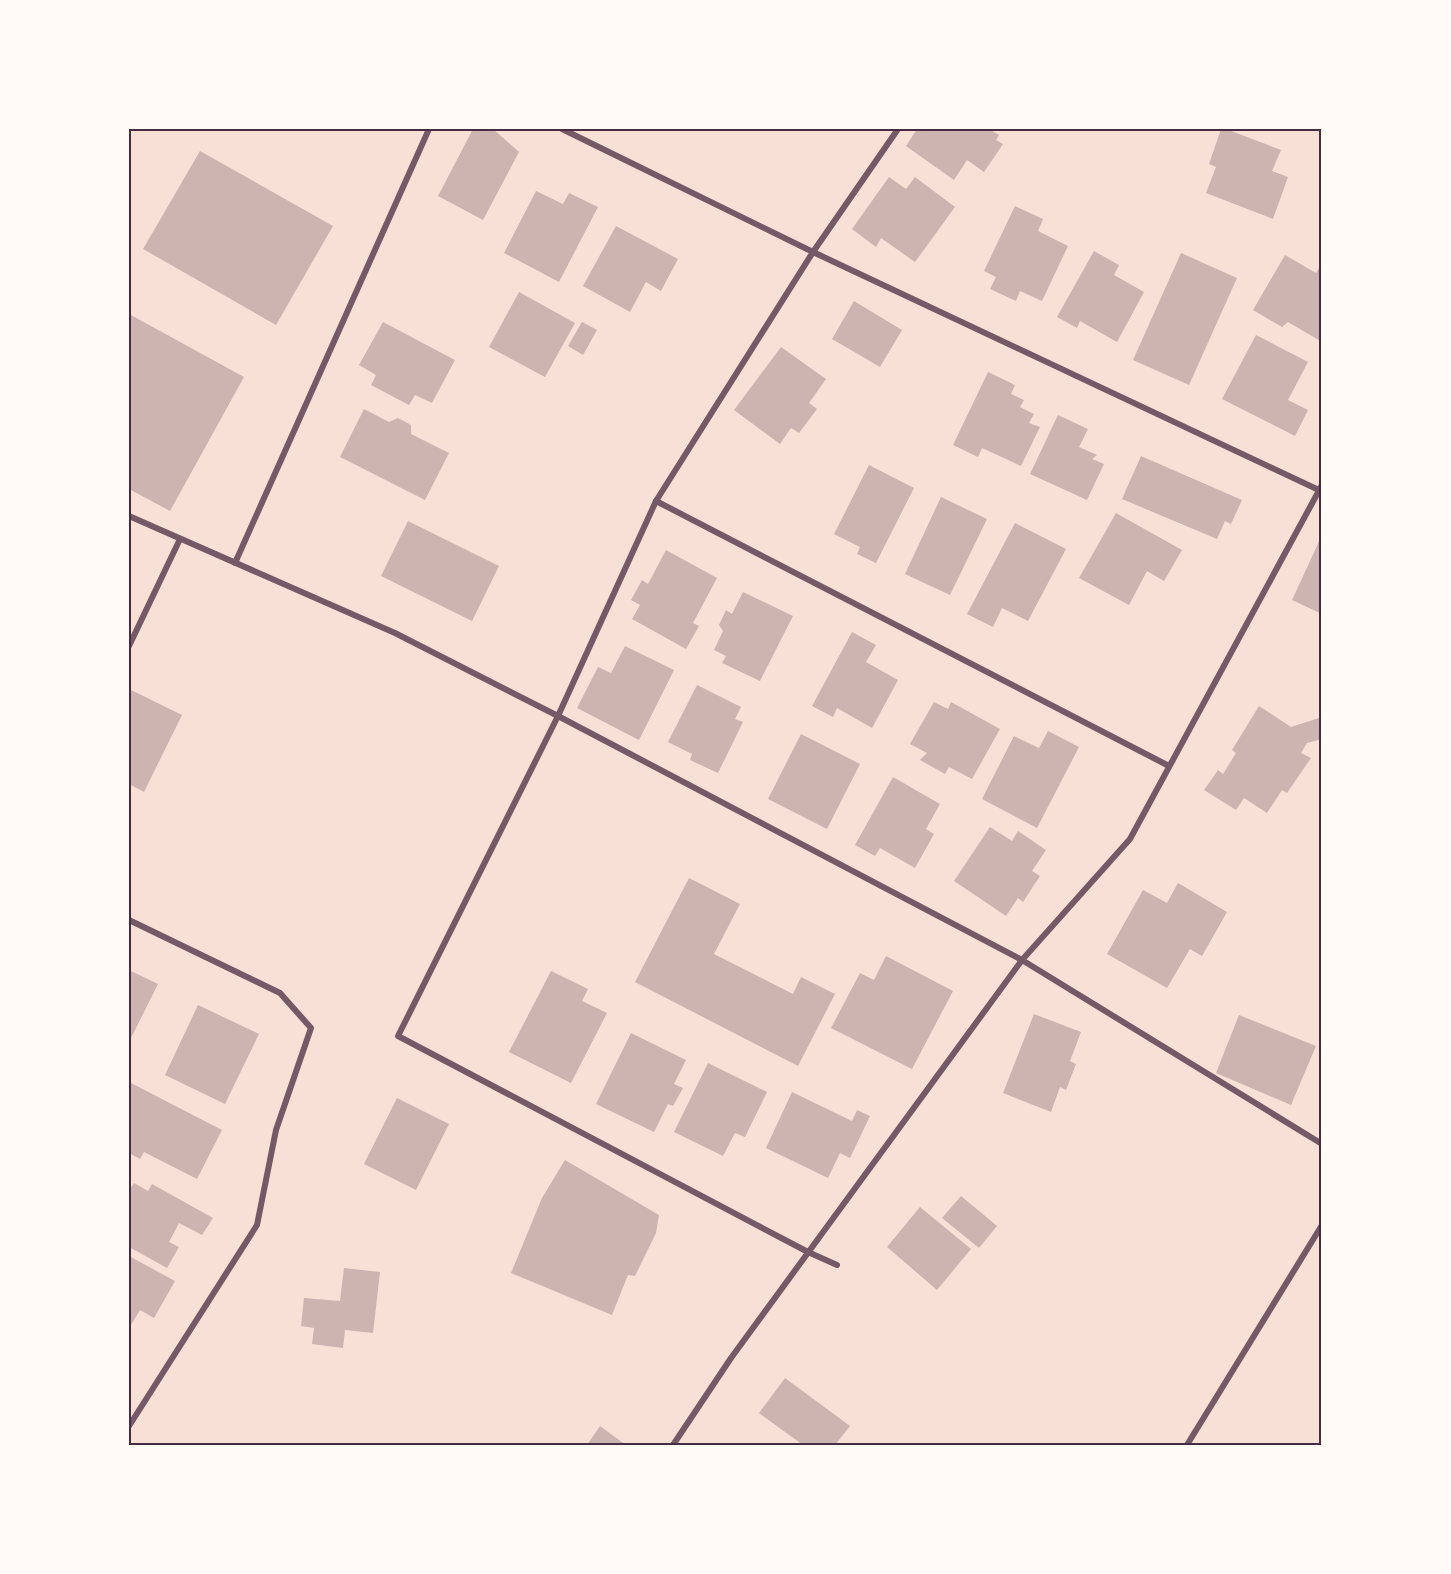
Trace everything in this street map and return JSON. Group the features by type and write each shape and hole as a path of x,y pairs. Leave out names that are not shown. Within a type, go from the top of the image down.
{"street":[{"path":"235,563 429,129"},
{"path":"562,129 813,252 1321,489 1130,839 1022,960 731,1358 673,1445"},
{"path":"837,1265 808,1252 398,1036 558,716 656,501 813,252 898,129"},
{"path":"656,501 1169,766"},
{"path":"129,516 395,633 1022,960 1322,1144"},
{"path":"129,646 180,539"},
{"path":"129,920 280,993 311,1028 276,1130 257,1225 129,1426"},
{"path":"1187,1445 1322,1225"}],"building":[{"path":"473,129 493,129 519,152 483,220 438,196"},
{"path":"917,129 989,129 999,135 996,140 1003,144 984,172 967,160 954,180 906,146"},
{"path":"1221,129 1281,150 1272,171 1288,177 1273,219 1206,193 1216,167 1209,164"},
{"path":"200,151 333,226 276,325 143,249"},
{"path":"889,177 906,189 915,177 955,207 915,262 881,238 876,247 852,229"},
{"path":"536,191 563,204 569,193 598,207 559,282 504,253"},
{"path":"1015,206 1043,219 1038,231 1068,246 1042,301 1020,291 1016,301 990,289 996,277 984,271"},
{"path":"616,226 678,259 661,291 646,282 630,312 583,286"},
{"path":"1094,251 1119,265 1114,275 1144,292 1117,342 1080,321 1077,328 1057,317"},
{"path":"1181,253 1237,278 1189,385 1133,360"},
{"path":"1285,255 1316,273 1322,263 1322,342 1288,322 1282,327 1253,310"},
{"path":"519,292 575,323 545,377 489,347"},
{"path":"854,301 902,330 880,367 832,339"},
{"path":"129,314 244,377 170,511 129,489"},
{"path":"383,322 455,360 432,403 415,395 409,405 371,385 376,375 359,365"},
{"path":"582,322 597,330 583,355 568,346"},
{"path":"1256,335 1308,362 1288,400 1308,410 1295,436 1222,399"},
{"path":"781,347 826,379 809,403 817,409 799,433 791,428 780,444 734,410"},
{"path":"988,372 1015,385 1011,394 1024,400 1020,407 1034,414 1029,423 1040,427 1021,466 982,448 978,457 953,445"},
{"path":"364,409 389,422 398,418 411,425 411,434 449,453 425,500 340,457"},
{"path":"1058,415 1088,429 1079,447 1097,455 1092,459 1104,464 1087,500 1030,474"},
{"path":"1141,456 1242,500 1231,524 1225,521 1217,539 1122,499"},
{"path":"869,465 914,488 876,563 857,554 860,547 834,534"},
{"path":"941,497 987,519 950,595 905,574"},
{"path":"1116,513 1182,550 1164,581 1147,571 1129,605 1079,578"},
{"path":"408,521 499,566 472,621 381,576"},
{"path":"1015,523 1066,549 1028,621 1002,608 993,627 967,614"},
{"path":"1322,535 1322,614 1292,600"},
{"path":"666,550 717,578 693,623 699,626 686,649 632,619 640,605 631,600 642,580 648,584"},
{"path":"743,592 793,616 760,681 722,663 726,656 714,650 723,631 719,625 726,610 732,614"},
{"path":"852,632 876,645 866,662 898,680 872,728 837,708 833,717 812,706"},
{"path":"625,646 674,670 639,740 577,708 598,667 611,673"},
{"path":"697,685 741,707 735,719 743,722 718,773 690,760 692,754 668,742"},
{"path":"129,689 182,715 144,792 129,784"},
{"path":"934,702 948,709 951,702 1000,729 972,779 949,767 945,774 920,760 927,753 910,744"},
{"path":"1259,706 1291,727 1322,717 1322,739 1307,743 1301,753 1311,758 1287,793 1282,790 1267,813 1244,798 1236,810 1204,790 1218,770 1223,774 1236,753 1232,750"},
{"path":"1048,731 1079,747 1037,828 982,799 1014,736 1039,748"},
{"path":"801,734 860,764 827,829 768,799"},
{"path":"893,777 940,804 926,829 934,834 915,868 880,848 875,856 855,845"},
{"path":"990,827 1012,841 1018,831 1046,850 1032,871 1040,876 1023,902 1018,898 1006,916 954,881"},
{"path":"689,878 740,904 714,954 793,994 801,977 835,994 798,1066 635,982"},
{"path":"1178,883 1227,912 1202,956 1190,949 1167,988 1107,954 1143,890 1167,903"},
{"path":"886,956 953,991 912,1069 831,1028 860,973 874,980"},
{"path":"129,970 158,984 129,1042"},
{"path":"551,971 588,989 582,1001 607,1013 571,1083 509,1052"},
{"path":"198,1005 259,1034 225,1104 165,1075"},
{"path":"1034,1014 1081,1032 1070,1061 1076,1064 1066,1090 1060,1087 1051,1112 1003,1093"},
{"path":"1239,1015 1316,1046 1291,1105 1216,1073"},
{"path":"631,1033 686,1060 674,1084 683,1088 673,1106 668,1104 654,1132 596,1104"},
{"path":"708,1063 767,1092 745,1137 735,1133 723,1156 674,1132"},
{"path":"129,1082 222,1130 197,1179 144,1152 140,1159 129,1153"},
{"path":"792,1092 852,1121 857,1110 870,1116 850,1158 840,1153 828,1178 766,1148"},
{"path":"397,1098 449,1124 416,1190 364,1164"},
{"path":"565,1160 659,1215 656,1233 635,1276 628,1275 612,1315 511,1273 542,1198"},
{"path":"134,1183 148,1191 152,1184 213,1218 202,1235 179,1223 169,1242 179,1247 167,1268 129,1247 129,1191"},
{"path":"961,1196 997,1226 979,1248 942,1218"},
{"path":"920,1207 971,1249 937,1290 887,1247"},
{"path":"129,1256 175,1281 154,1318 140,1310 129,1328"},
{"path":"344,1268 380,1272 373,1333 345,1330 343,1348 312,1344 314,1328 301,1326 304,1298 340,1301"},
{"path":"785,1378 850,1426 835,1445 803,1445 759,1413"},
{"path":"600,1426 626,1445 587,1445"}]}
